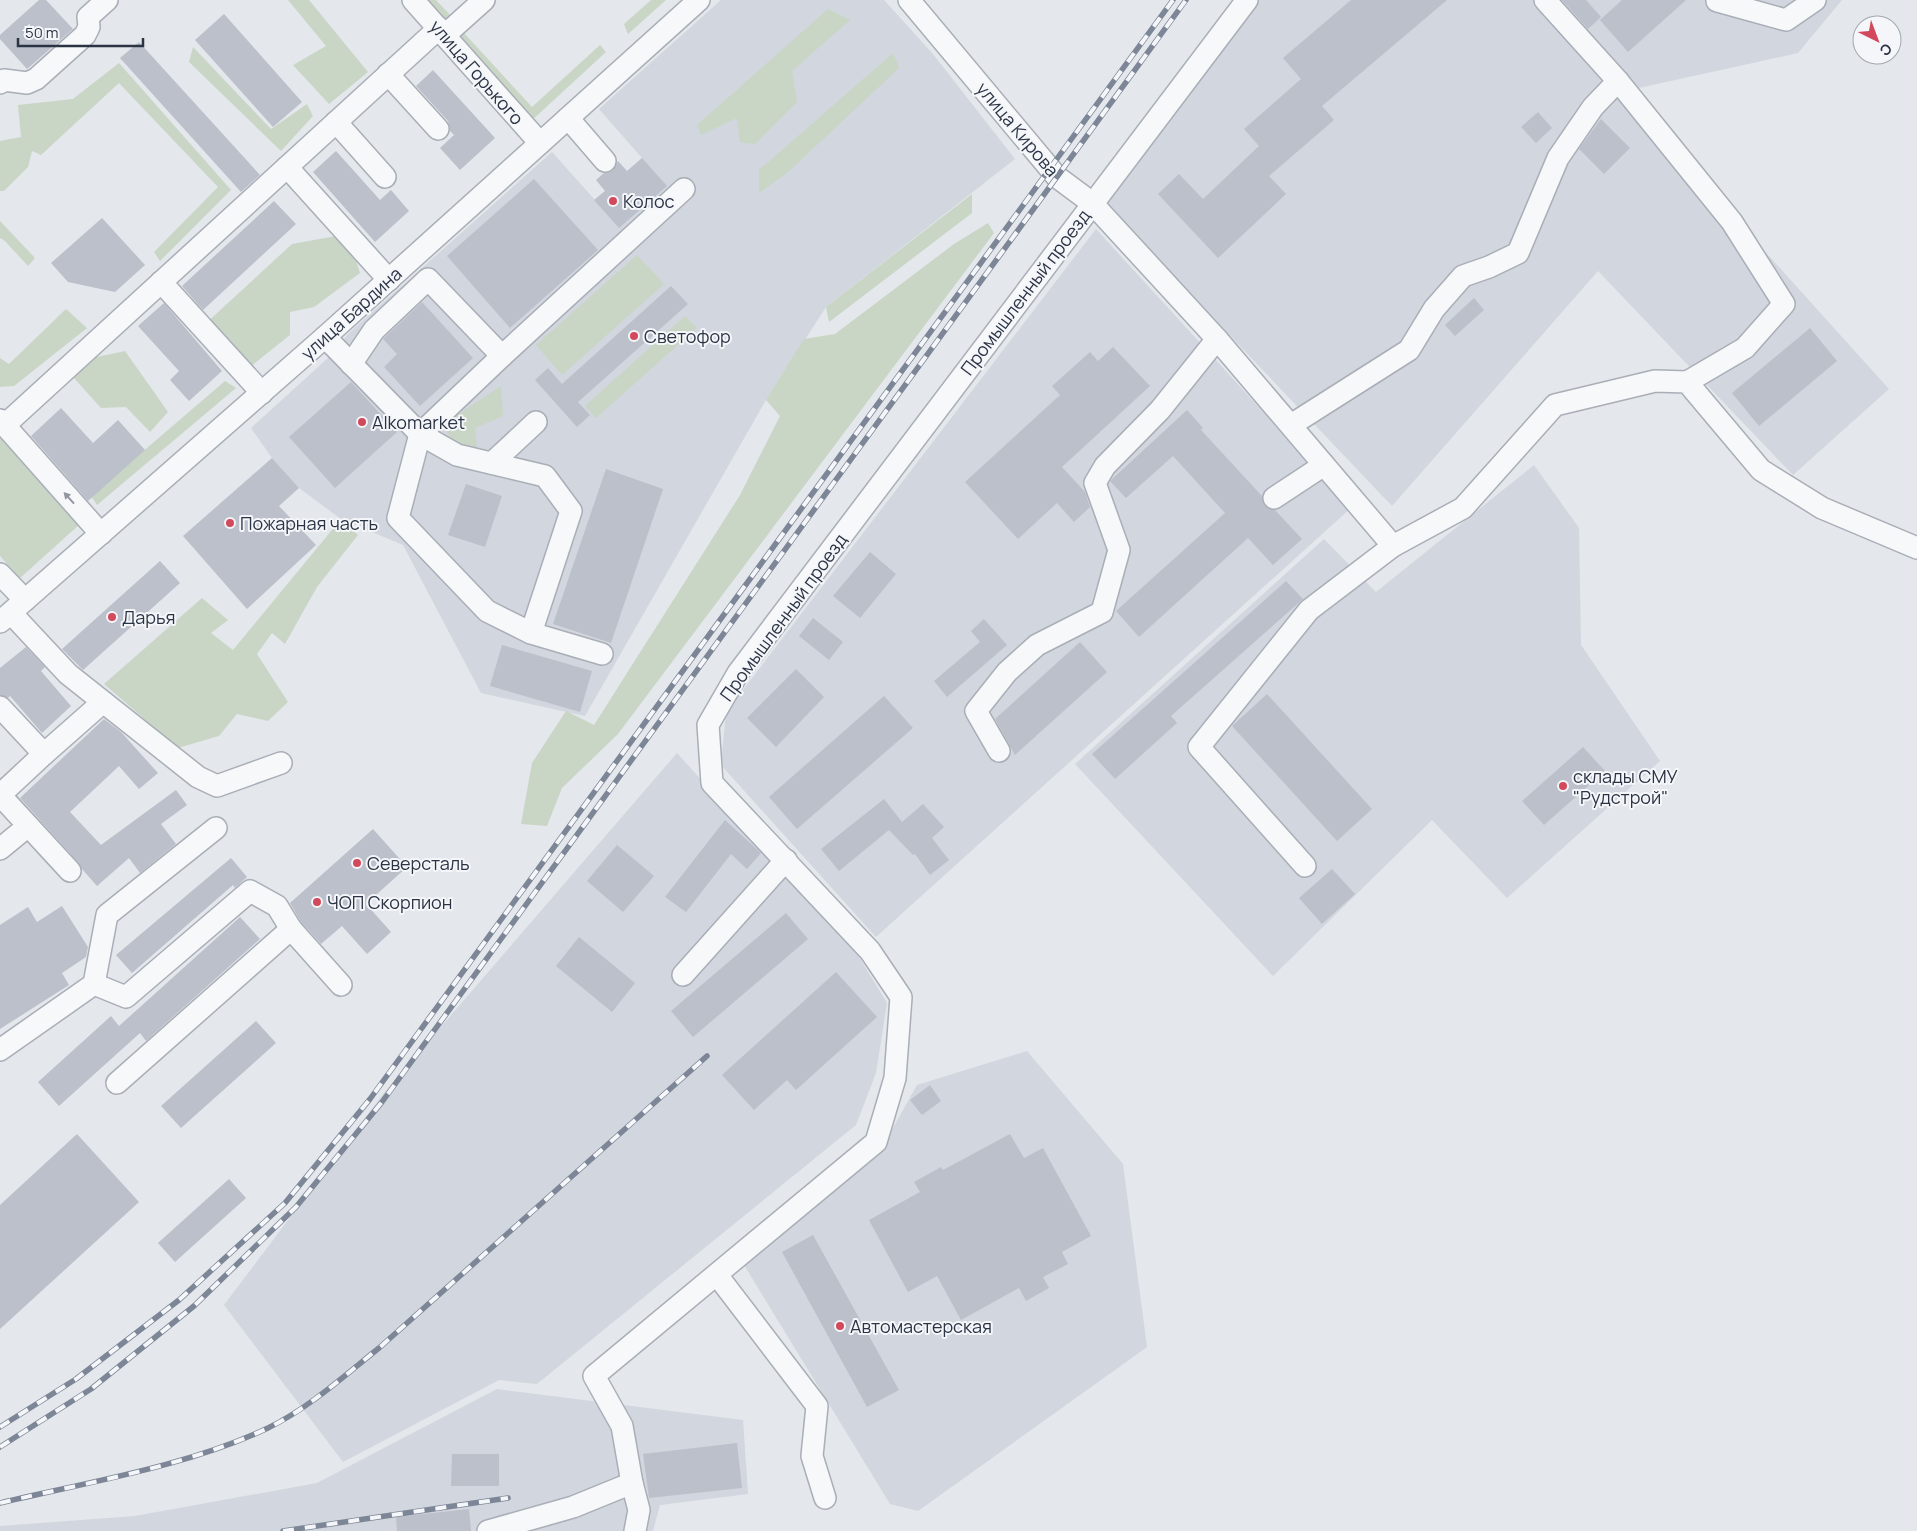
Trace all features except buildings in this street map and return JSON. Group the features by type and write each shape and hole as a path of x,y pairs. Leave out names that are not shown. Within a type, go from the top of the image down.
{"street":[{"path":"0,83 4,80 27,83 36,79 85,35 89,26 88,17 106,0"},
{"name":"улица Горького","path":"414,0 540,144"},
{"path":"101,534 2,423 161,282 388,74 484,0"},
{"name":"улица Бардина","path":"12,612 389,280 698,0"},
{"name":"улица Кирова","path":"909,0 1057,178 1092,202 1217,338 1393,546"},
{"name":"Промышленный проезд","path":"632,1483 622,1426 594,1376 876,1142 895,1078 901,997 870,951 712,783 708,725 738,673 1092,202 1247,0"},
{"path":"1305,866 1200,747 1309,610 1393,546 1463,508 1555,405 1655,381 1687,382 1745,348 1784,304 1732,222 1618,81 1545,0"},
{"path":"1717,1 1786,20 1815,0"},
{"path":"388,74 438,129"},
{"path":"1291,425 1409,350 1434,309 1463,276 1489,267 1518,252 1558,158 1593,107 1618,81"},
{"path":"568,118 605,161"},
{"path":"336,122 386,177"},
{"path":"287,167 389,280"},
{"path":"602,654 530,633 487,611 398,518 420,434 684,189"},
{"path":"351,364 374,330 428,278 502,356"},
{"path":"161,282 262,393"},
{"path":"325,337 420,434 457,455 545,476 571,511 530,633"},
{"path":"999,751 976,711 1007,672 1037,644 1102,612 1120,550 1096,483 1105,466 1160,410 1217,338"},
{"path":"1687,382 1761,470 1822,508 1917,548"},
{"path":"492,463 536,422"},
{"path":"1274,498 1324,465"},
{"path":"0,574 12,612 68,674 198,777 217,786 280,763"},
{"path":"70,871 0,796 103,702"},
{"path":"0,708 44,754"},
{"path":"0,850 28,826"},
{"path":"0,1050 94,984 107,915 216,828"},
{"path":"683,975 786,860"},
{"path":"94,984 126,996 250,892 277,906 291,929 341,984"},
{"path":"117,1083 291,929"},
{"path":"717,1275 817,1406 812,1456 825,1498"},
{"path":"488,1531 573,1506 632,1483 640,1510 635,1531"}],"shaded area":[{"path":"721,0 884,0 933,54 1015,159 826,307 766,400 585,716 481,693 403,545 341,519 299,488 272,458 251,428 328,358 349,333 552,152 595,200 642,158 599,109"},
{"path":"1252,0 1538,0 1889,389 1793,475 1598,271 1392,506 1104,203"},
{"path":"1556,0 1842,0 1798,53 1634,89"},
{"path":"1096,229 1351,508 876,937 721,765 726,712"},
{"path":"1534,465 1579,528 1581,645 1660,761 1507,898 1432,820 1273,976 1075,764 1324,539 1376,592"},
{"path":"677,753 856,952 887,1003 876,1073 856,1125 537,1384 499,1380 343,1462 224,1305 383,1094"},
{"path":"1027,1051 1123,1164 1147,1347 918,1511 890,1504 744,1265 880,1151 917,1085"},
{"path":"497,1389 743,1420 748,1494 660,1505 653,1531 0,1531 0,1526 135,1516 317,1483"}],"green space":[{"path":"288,0 309,0 368,72 329,104 293,65 326,46"},
{"path":"422,0 436,0 453,18 446,25"},
{"path":"651,0 666,0 628,34 624,24"},
{"path":"828,9 850,20 792,71 797,102 755,144 740,142 737,118 701,135 697,125"},
{"path":"464,33 532,107 600,45 606,52 530,122 458,39"},
{"path":"193,47 271,129 307,104 313,116 281,151 189,62"},
{"path":"893,53 899,68 787,173 759,193 759,170"},
{"path":"119,63 231,190 160,261 154,252 218,187 119,83 41,155 32,151 28,167 4,191 0,191 0,141 21,137 18,105 73,99"},
{"path":"972,194 972,213 829,322 826,307"},
{"path":"0,221 35,258 28,266 0,238"},
{"path":"988,223 994,233 618,734 562,788 547,826 521,824 532,763 566,711 594,725 740,495 780,416 766,400 804,339 835,334 954,244"},
{"path":"347,234 360,273 314,307 290,312 290,335 245,371 204,325 292,244"},
{"path":"637,255 664,284 562,375 536,345"},
{"path":"66,309 87,328 14,386 0,387 0,358 9,364"},
{"path":"685,316 697,328 596,418 585,406"},
{"path":"125,351 168,412 150,432 126,407 101,408 73,377 92,358"},
{"path":"225,381 236,388 97,505 91,496"},
{"path":"501,386 503,416 475,428 477,449 460,450 442,425"},
{"path":"0,434 80,524 20,578 0,556"},
{"path":"341,519 358,535 317,587 285,644 272,633 257,654 288,702 268,721 237,714 219,736 178,748 104,684 202,598 228,620 211,633 233,650"}],"railway":[{"path":"0,1427 76,1379 179,1300 285,1203 370,1099 1173,0"},
{"path":"0,1447 91,1389 194,1306 296,1207 382,1102 1186,0"},
{"path":"0,1503 136,1472 203,1453 236,1442 268,1428 298,1411 379,1348 707,1056"},
{"path":"283,1531 508,1498"}],"place":[{"name":"Колос","path":"613,201"},
{"name":"Светофор","path":"634,336"},
{"name":"Alkomarket","path":"362,422"},
{"name":"Пожарная часть","path":"230,523"},
{"name":"Дарья","path":"112,617"},
{"name":"склады СМУ \"Рудстрой\"","path":"1563,786"},
{"name":"Северсталь","path":"357,863"},
{"name":"ЧОП Скорпион","path":"317,902"},
{"name":"Автомастерская","path":"840,1326"}]}
